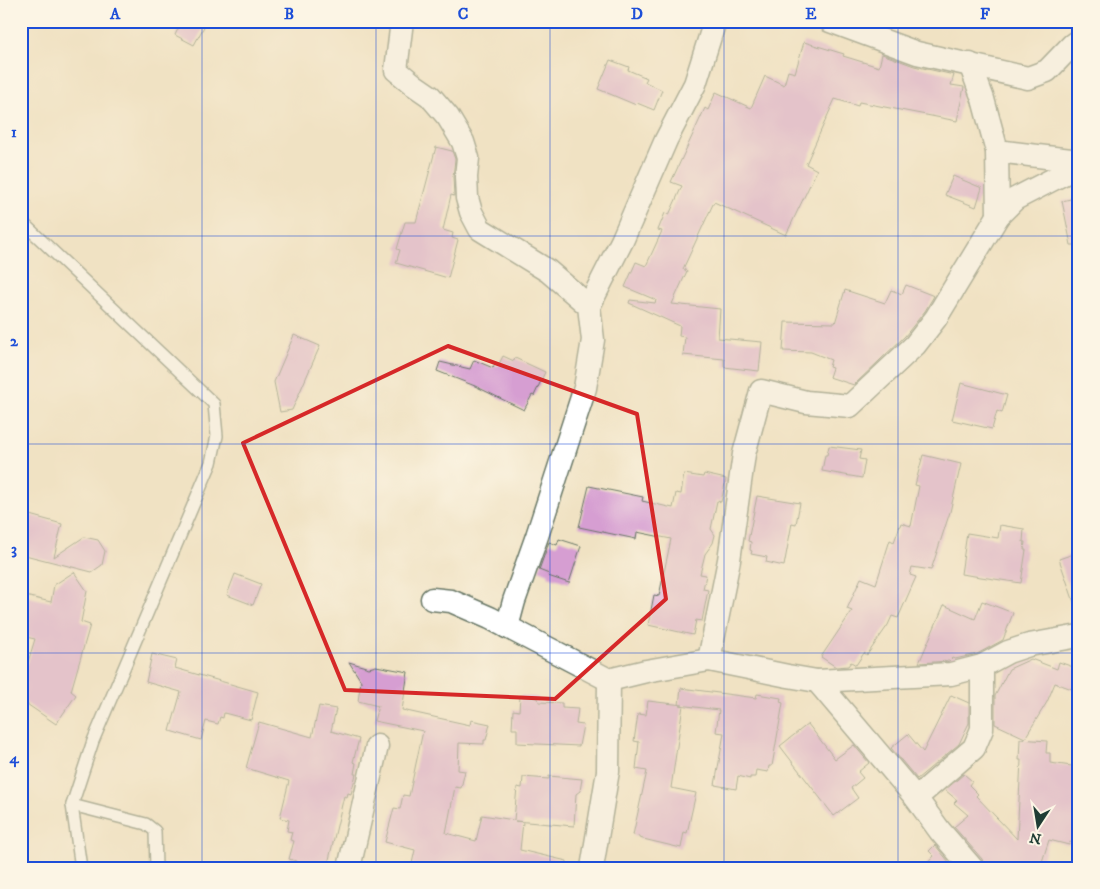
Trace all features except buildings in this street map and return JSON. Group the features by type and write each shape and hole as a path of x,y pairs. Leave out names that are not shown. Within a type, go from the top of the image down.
{"street":[{"path":"402,21 396,70 430,96 448,117 463,142 468,158 466,177 467,198 471,212 480,229 548,271 589,306"},
{"path":"507,627 585,388 593,340 589,306 622,241 666,140 695,84 715,21"},
{"path":"830,21 917,53 1028,78 1047,71 1079,40"},
{"path":"970,64 983,99 997,151 998,216"},
{"path":"997,151 1079,161"},
{"path":"709,660 728,560 744,454 761,391 806,402 850,406 915,345 936,318 998,216 1015,199 1071,170 1079,168"},
{"path":"432,598 451,601 507,627 610,680 646,671 709,660 817,681 951,674 982,666 1008,652 1029,645 1079,636"},
{"path":"916,798 974,748 982,729 982,666"},
{"path":"592,868 608,771 610,680"},
{"path":"817,681 916,798 940,832 972,868"},
{"path":"349,868 377,746"}],"lane":[{"path":"21,221 214,404 217,436 211,462 93,741 72,805 81,868"},
{"path":"72,805 146,824 155,832 156,868"}],"highlighted area":[{"path":"448,346 637,414 666,599 555,699 345,690 243,443"}]}
